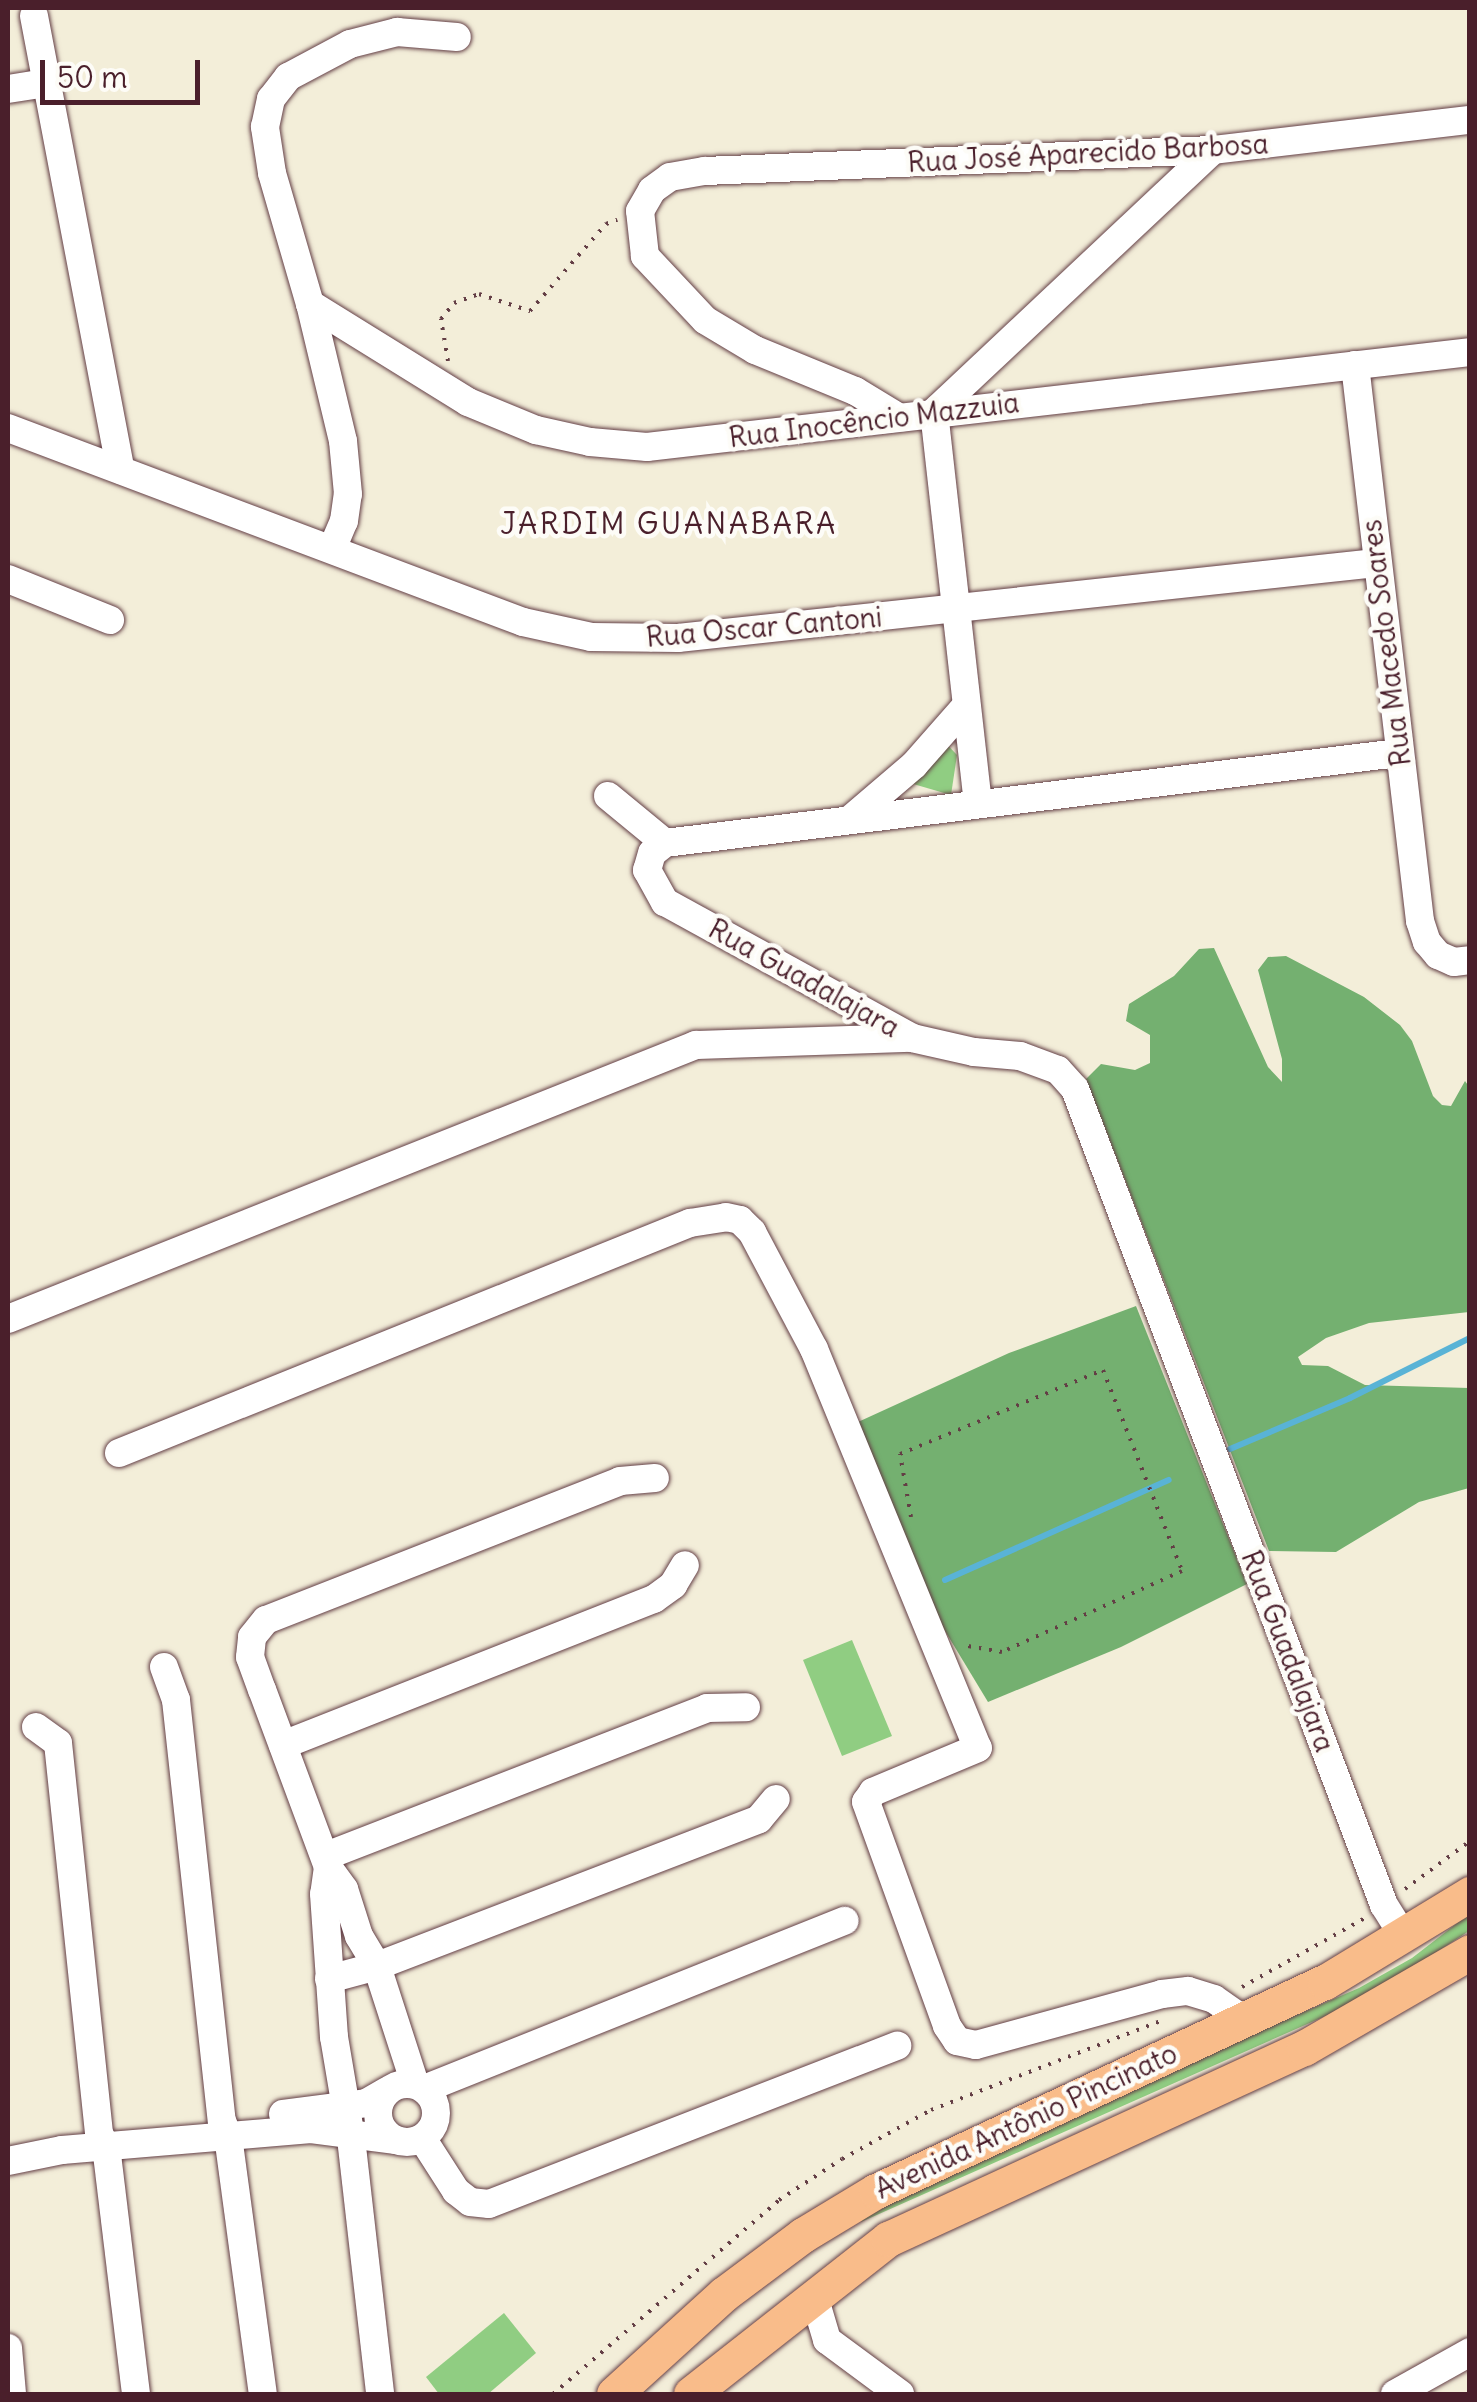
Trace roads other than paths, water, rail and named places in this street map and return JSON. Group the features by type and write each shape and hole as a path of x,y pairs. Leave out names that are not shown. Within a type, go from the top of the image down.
{"main road":[{"name":"Avenida Antônio Pincinato","path":"614,2394 724,2294 803,2234 952,2152 1326,1982 1470,1894"},
{"name":"Avenida Antônio Pincinato","path":"691,2394 888,2239 958,2203 1304,2048 1470,1952"},
{"path":"803,2234 814,2296"},
{"path":"664,2350 680,2372 675,2394"}],"street":[{"path":"34,16 121,470"},
{"path":"332,549 346,508 344,458 310,304 272,173 265,128 271,99 288,78 350,44 397,32 457,37"},
{"path":"8,89 44,83"},
{"name":"Rua José Aparecido Barbosa","path":"898,417 854,391 755,350 705,320 645,256 640,211 652,190 670,177 705,171 1213,150 1470,120"},
{"path":"978,804 934,412 1213,150"},
{"name":"Rua Inocêncio Mazzuia","path":"310,304 468,402 536,430 590,442 647,446 1470,352"},
{"name":"Rua Macedo Soares","path":"1355,366 1420,920 1427,942 1438,956 1454,962 1470,960"},
{"name":"Rua Oscar Cantoni","path":"8,428 523,622 591,637 678,638 1376,563"},
{"path":"8,579 110,620"},
{"path":"852,818 914,764 965,707"},
{"path":"608,796 665,843 1398,752"},
{"name":"Rua Guadalajara","path":"665,843 652,853 647,870 665,902 912,1038 974,1052 1020,1056 1058,1070 1075,1090 1376,1886 1404,1937"},
{"path":"8,1319 682,1049 752,1042 912,1038"},
{"path":"119,1453 690,1223 726,1217 740,1220 762,1249 814,1349 978,1748 873,1792 866,1802 940,2008 957,2042 976,2045 1021,2036 1162,1994 1188,1992 1214,1999 1243,2019"},
{"path":"225,2128 311,2130 351,2138 408,2139 436,2114 419,2086 377,1966 327,1861 250,1657 252,1637 266,1620 620,1481 654,1478"},
{"path":"283,1745 654,1599 673,1585 685,1565"},
{"path":"164,1667 176,1700 225,2128 263,2394"},
{"path":"327,1861 707,1708 746,1708"},
{"path":"36,1726 58,1743 136,2394"},
{"path":"329,1979 377,1966 759,1818 776,1800"},
{"path":"327,1861 324,1894 329,1979 380,2394"},
{"path":"8,2144 225,2128 366,2103 395,2085 419,2086 845,1921"},
{"path":"387,2091 377,2117 408,2139 470,2202 489,2204 897,2046"},
{"path":"8,2161 103,2140"},
{"path":"814,2296 827,2340 900,2394"},
{"path":"8,2348 12,2394"},
{"path":"1395,2394 1470,2352"}],"waterway":[{"path":"1230,1449 1350,1398 1470,1338"},
{"path":"945,1580 1169,1480"}],"district":[{"name":"JARDIM GUANABARA","path":"669,523"}]}
